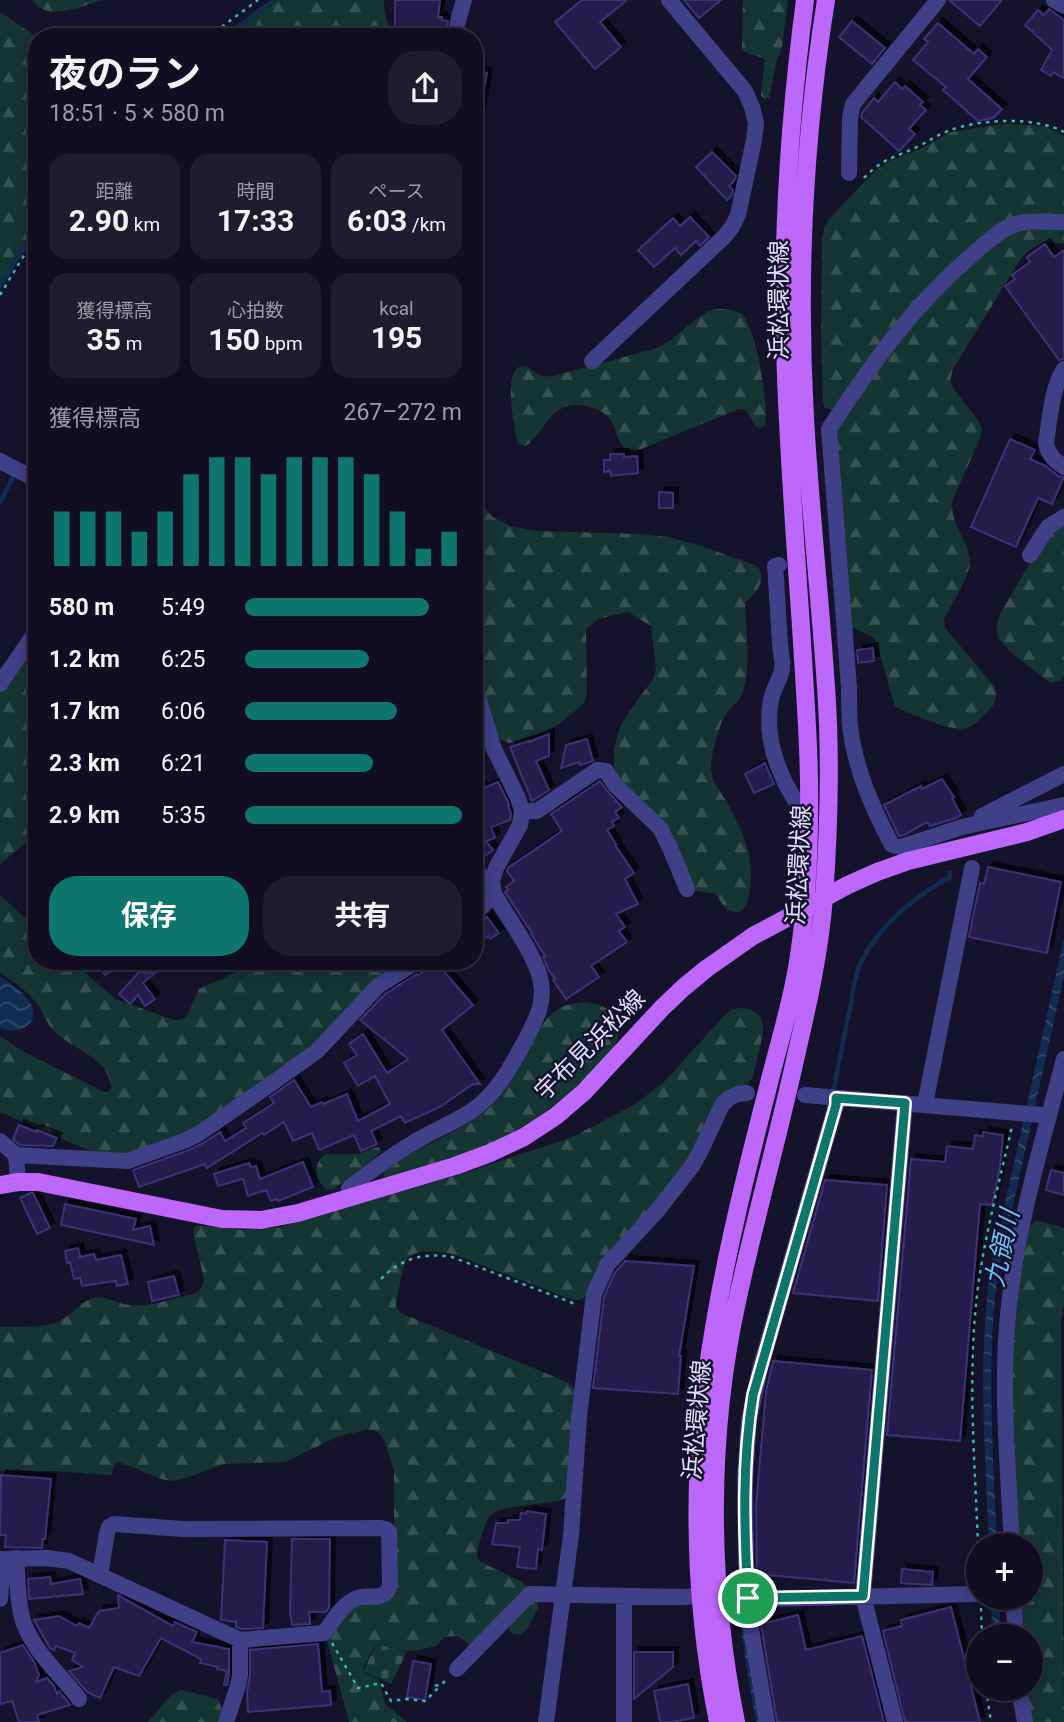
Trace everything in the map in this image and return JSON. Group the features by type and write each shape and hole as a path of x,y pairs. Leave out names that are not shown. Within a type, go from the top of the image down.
{"main road":[{"name":"浜松環状線","path":"718,1722 700,1596 697,1537 702,1416 720,1296 753,1145 792,992 800,945 807,868 809,797 788,407 785,270 791,122 805,0"},
{"name":"浜松環状線","path":"736,1722 726,1668 737,1599 715,1547 719,1418 726,1358 737,1300 815,971 824,898 828,730 805,421 802,294 807,158 826,0"},
{"name":"宇布見浜松線","path":"0,1185 38,1182 241,1221 280,1218 455,1166 490,1153 556,1116 584,1092 662,1008 706,969 753,936 867,876 908,861 1027,832 1064,819"}],"street":[{"path":"457,28 464,0"},
{"path":"592,361 724,237 732,227 742,203 756,124 752,107 745,91 669,0"},
{"path":"849,173 850,117 853,104 938,0"},
{"path":"1054,0 1064,6"},
{"path":"1064,222 1029,221 1007,227 954,270 907,319 829,429 836,562 850,727 860,771 876,814 892,845 901,847 962,827 1064,805"},
{"path":"1064,369 1058,379 1046,443 1051,457 1064,467"},
{"path":"0,461 28,475"},
{"path":"1030,555 1048,527 1064,517"},
{"path":"779,565 775,566 782,669 772,695 769,729 782,774 797,803"},
{"path":"0,684 28,643"},
{"path":"824,667 847,667"},
{"path":"782,669 804,668"},
{"path":"483,721 522,811 520,825 496,868 493,887 483,902"},
{"path":"522,811 537,811 597,770 606,772 615,785 660,828 687,889"},
{"path":"962,827 1064,774"},
{"path":"926,1105 972,868"},
{"path":"352,1197 349,1188 375,1167 482,1103 508,1072 535,1021 541,1003 542,985 537,967 493,887 483,879"},
{"path":"0,1141 16,1155 128,1161 184,1141 200,1133 317,1051 378,986 404,970"},
{"path":"1012,1533 1005,1372 1009,1307 1030,1114 1064,1059"},
{"path":"546,1722 573,1521 579,1418 596,1287 607,1265 657,1211 687,1173 722,1105 729,1098 747,1093"},
{"path":"805,1095 1030,1114"},
{"path":"766,1722 756,1664 737,1599 745,1536 749,1420 753,1395 836,1098"},
{"path":"894,1722 863,1596 905,1103"},
{"path":"16,1155 18,1182"},
{"path":"7,1559 69,1561 240,1640 324,1633 356,1598 384,1595 390,1585 389,1532 381,1528 183,1529 114,1524 109,1527 107,1533 100,1575"},
{"path":"0,1599 7,1559"},
{"path":"7,1559 24,1625 38,1649 79,1699"},
{"path":"457,1669 530,1594 700,1596"},
{"path":"624,1596 624,1722"},
{"path":"737,1599 966,1596"},
{"path":"226,1722 240,1675 240,1640"},
{"path":"1021,1701 1025,1722"}],"path":[{"path":"220,28 258,0"},
{"path":"849,173 853,181 861,181 888,158 936,136 966,126 1028,121 1064,132"},
{"path":"0,295 28,249"},
{"path":"978,1533 972,1372 980,1269 1030,1114"},
{"path":"381,1279 396,1266 415,1257 440,1255 452,1257 591,1310"},
{"path":"340,1656 358,1688 381,1683 393,1701 425,1701 440,1686"},
{"path":"988,1701 991,1722"}],"green space":[{"path":"32,0 102,0 55,12 40,8"},
{"path":"278,0 384,0 390,28 239,28"},
{"path":"743,0 788,0 782,48 776,62 769,98 765,99 761,93 765,60 742,49"},
{"path":"0,12 28,31 28,237 0,282"},
{"path":"1007,124 1045,126 1064,136 1064,216 1004,221 837,406 832,410 825,408 821,333 822,239 829,219 873,173 889,161 922,148 951,132"},
{"path":"1064,228 1064,244 1044,241 1020,260 953,369 950,381 982,429 953,499 956,524 967,547 970,563 944,619 945,628 994,686 996,696 991,708 975,723 960,729 943,726 896,706 877,643 873,637 852,627 837,431 857,398 934,298 1001,238 1019,229"},
{"path":"714,309 738,312 747,321 752,333 765,401 765,425 761,428 756,427 746,410 739,409 641,449 632,450 622,444 606,415 591,407 575,405 559,410 532,441 526,446 520,445 511,398 512,376 516,369 526,366 542,376 553,376 654,349 670,341 698,318"},
{"path":"483,508 493,517 513,527 537,531 667,537 755,565 761,575 756,592 745,603 748,649 745,683 741,697 726,714 721,725 711,765 713,778 737,822 749,857 751,882 743,909 738,912 730,911 715,894 692,890 673,847 621,785 614,768 614,748 620,727 653,679 656,669 651,626 628,612 598,619 586,629 585,701 555,727 508,743 501,740 497,734 485,700"},
{"path":"1064,522 1064,675 1060,681 1051,683 1006,647 998,636 997,623 1047,534"},
{"path":"28,657 28,841 0,864 0,693 8,687"},
{"path":"0,895 28,921 28,970 82,970 115,999 174,1020 186,1017 199,989 239,970 400,970 314,1048 198,1129 128,1157 95,1153 0,1112 0,1036 24,1052 102,1091 108,1092 111,1088 109,1077 98,1062 55,1032 30,996 0,973"},
{"path":"585,1002 603,1006 612,1012 618,1022 619,1034 608,1055 571,1091 531,1121 487,1145 385,1177 383,1174 388,1168 488,1109 503,1094 547,1019 564,1006"},
{"path":"743,1008 760,1016 763,1025 753,1077 695,1149 584,1298 573,1300 453,1254 423,1252 412,1255 406,1261 396,1303 401,1313 569,1383 575,1389 567,1496 558,1501 495,1512 488,1519 478,1547 479,1561 522,1582 526,1591 470,1645 458,1636 444,1637 436,1646 414,1651 379,1644 375,1646 363,1668 364,1672 379,1680 385,1704 407,1722 349,1722 326,1637 354,1604 394,1586 394,1470 379,1433 366,1430 339,1436 285,1462 224,1464 172,1481 119,1462 114,1464 112,1475 0,1471 0,1327 56,1322 94,1298 139,1305 194,1294 201,1288 204,1279 193,1233 197,1225 241,1230 281,1227 458,1175 570,1138 634,1105 664,1082 724,1016 732,1009"},
{"path":"378,1147 381,1152 378,1155 334,1189 326,1190 322,1185 317,1176 317,1167 326,1154 358,1154"},
{"path":"1036,1221 1064,1228 1064,1304 1061,1320 1064,1722 1031,1722 1027,1701 1043,1701 1043,1624 1021,1624 1020,1610 1043,1610 1043,1533 1017,1533 1012,1411 1014,1310 1019,1271 1030,1225"},
{"path":"535,1601 538,1608 524,1632 510,1632 511,1623"},
{"path":"377,1644 407,1652 391,1684 363,1671"},
{"path":"181,1690 218,1699 222,1710 221,1722 148,1722 172,1694"}],"water":[{"name":"九領川","path":"1064,938 1064,976 998,1273 994,1307 991,1375 996,1533 988,1533 984,1442 984,1339 990,1271"},
{"path":"0,977 19,989 30,1002 32,1020 24,1028 0,1028"},
{"path":"738,1604 745,1604 762,1722 756,1722"},
{"path":"991,1610 999,1610 1000,1624 992,1624"}],"building":[{"path":"395,0 440,0 438,17 448,21 447,28 395,28"},
{"path":"582,0 627,0 600,22 621,47 595,69 555,22"},
{"path":"684,0 721,0 699,18"},
{"path":"949,0 1002,0 980,26"},
{"path":"1049,9 1064,20 1064,78 1053,72 1051,76 1041,70 1052,50 1025,25 1038,10 1044,15"},
{"path":"852,21 885,48 872,64 839,37"},
{"path":"938,23 974,54 978,49 987,57 968,79 1002,109 993,118 978,121 943,90 946,87 913,60 928,42 924,39"},
{"path":"483,72 487,73 483,96"},
{"path":"895,82 902,89 905,86 923,102 920,105 926,110 909,129 915,134 899,151 861,117 874,98 878,102"},
{"path":"712,152 736,176 729,186 733,190 727,200 696,167"},
{"path":"690,217 709,237 700,246 696,241 681,255 675,248 654,267 638,250 673,218 680,226"},
{"path":"1045,244 1054,257 1064,250 1064,359 1059,360 1005,286 1015,279 1012,275 1030,262 1027,257"},
{"path":"1010,439 1035,450 1030,459 1064,477 1052,504 1038,498 1016,547 971,527"},
{"path":"610,454 637,456 638,473 611,476 610,471 604,472 604,460 610,460"},
{"path":"659,492 673,493 673,508 659,508"},
{"path":"873,648 874,661 858,663 857,650"},
{"path":"549,734 549,756 536,761 549,790 532,801 510,747"},
{"path":"587,739 593,761 561,768 566,745"},
{"path":"765,763 774,784 754,793 745,774"},
{"path":"942,779 954,797 952,798 961,815 930,826 927,822 899,836 884,805 921,786 922,789"},
{"path":"600,781 622,807 615,812 619,818 612,822 614,826 607,830 634,873 625,879 638,904 616,914 625,927 619,931 627,942 591,966 599,977 566,999 553,980 555,979 543,957 545,956 532,933 505,892 508,890 506,887 514,881 507,871 562,831 551,814"},
{"path":"498,782 511,814 510,820 491,827 495,838 486,841 493,850 483,857 483,788"},
{"path":"988,867 1061,882 1047,953 969,937 980,883 984,884"},
{"path":"487,917 499,933 490,939 488,936 483,940 483,921"},
{"path":"164,970 156,972 143,983 155,999 145,1006 138,995 130,1004 119,994 140,971 147,974"},
{"path":"425,970 443,970 473,1005 442,1030 480,1084 473,1084 440,1107 405,1123 401,1116 371,1131 377,1144 361,1151 354,1135 319,1150 312,1133 293,1141 284,1122 207,1168 205,1164 139,1187 133,1170 189,1150 220,1132 225,1141 246,1128 243,1123 274,1103 270,1097 294,1080 311,1107 347,1094 358,1121 390,1104 375,1076 358,1086 344,1063 357,1055 349,1044 363,1034 387,1073 408,1059 360,1020 385,994 417,974 418,976"},
{"path":"19,1125 57,1138 53,1146 20,1145 13,1139"},
{"path":"983,1132 1003,1135 992,1205 980,1204 960,1441 887,1435 911,1159 945,1162 947,1146 973,1149 975,1135 983,1136"},
{"path":"303,1162 313,1187 278,1201 271,1201 266,1190 248,1196 243,1179 218,1186 214,1174 249,1163 251,1167 256,1166 260,1179"},
{"path":"1051,1170 1064,1173 1064,1195 1046,1190"},
{"path":"825,1180 887,1185 878,1301 793,1293"},
{"path":"33,1193 50,1228 37,1234 20,1198"},
{"path":"65,1204 136,1219 133,1230 150,1226 154,1245 61,1225"},
{"path":"78,1248 80,1257 94,1254 96,1260 121,1255 128,1284 117,1286 116,1281 82,1286 80,1278 74,1279 65,1251"},
{"path":"625,1261 694,1266 679,1356 678,1394 593,1388 604,1297 614,1274"},
{"path":"174,1276 179,1295 152,1301 148,1282"},
{"path":"773,1361 872,1370 854,1583 757,1574 756,1505 766,1392"},
{"path":"1,1475 51,1479 42,1548 5,1547 6,1535 0,1535"},
{"path":"527,1511 546,1514 542,1550 538,1549 536,1569 517,1567 520,1547 492,1544 496,1523 520,1520 521,1513 526,1514"},
{"path":"292,1539 330,1539 329,1608 326,1612 309,1612 310,1624 292,1625"},
{"path":"225,1540 267,1542 263,1628 242,1629 236,1627 236,1622 221,1620"},
{"path":"902,1569 933,1572 932,1585 901,1583"},
{"path":"50,1577 51,1584 80,1579 83,1594 29,1599 28,1579"},
{"path":"118,1595 173,1626 175,1622 197,1632 192,1642 229,1649 227,1685 224,1685 227,1671 200,1663 201,1659 161,1638 139,1676 114,1667 100,1698 87,1692 69,1671 83,1667 72,1660 75,1653 56,1646 54,1650 50,1648 34,1620 59,1616 77,1626 79,1623 89,1628 99,1611 119,1608"},
{"path":"951,1607 966,1666 966,1701 975,1701 980,1722 905,1722 883,1631 902,1626 901,1620"},
{"path":"798,1615 806,1650 862,1636 884,1722 777,1722 761,1624"},
{"path":"318,1644 322,1692 330,1691 331,1705 248,1712 250,1650"},
{"path":"23,1645 39,1675 36,1682 47,1678 57,1694 59,1691 70,1705 37,1715 39,1722 19,1722 12,1701 0,1704 0,1653"},
{"path":"634,1652 673,1652 673,1667 634,1699"},
{"path":"413,1661 431,1664 425,1700 407,1697"},
{"path":"688,1684 694,1718 660,1722 654,1691"}],"waterway":[{"path":"236,28 274,0"},
{"path":"0,286 28,241"},
{"path":"0,503 13,477"},
{"path":"834,1088 855,979 861,962 888,924 924,893 950,877 950,873"}],"route":[{"path":"836,1098 905,1103 863,1596 748,1598 745,1478 753,1395 836,1098"}]}
